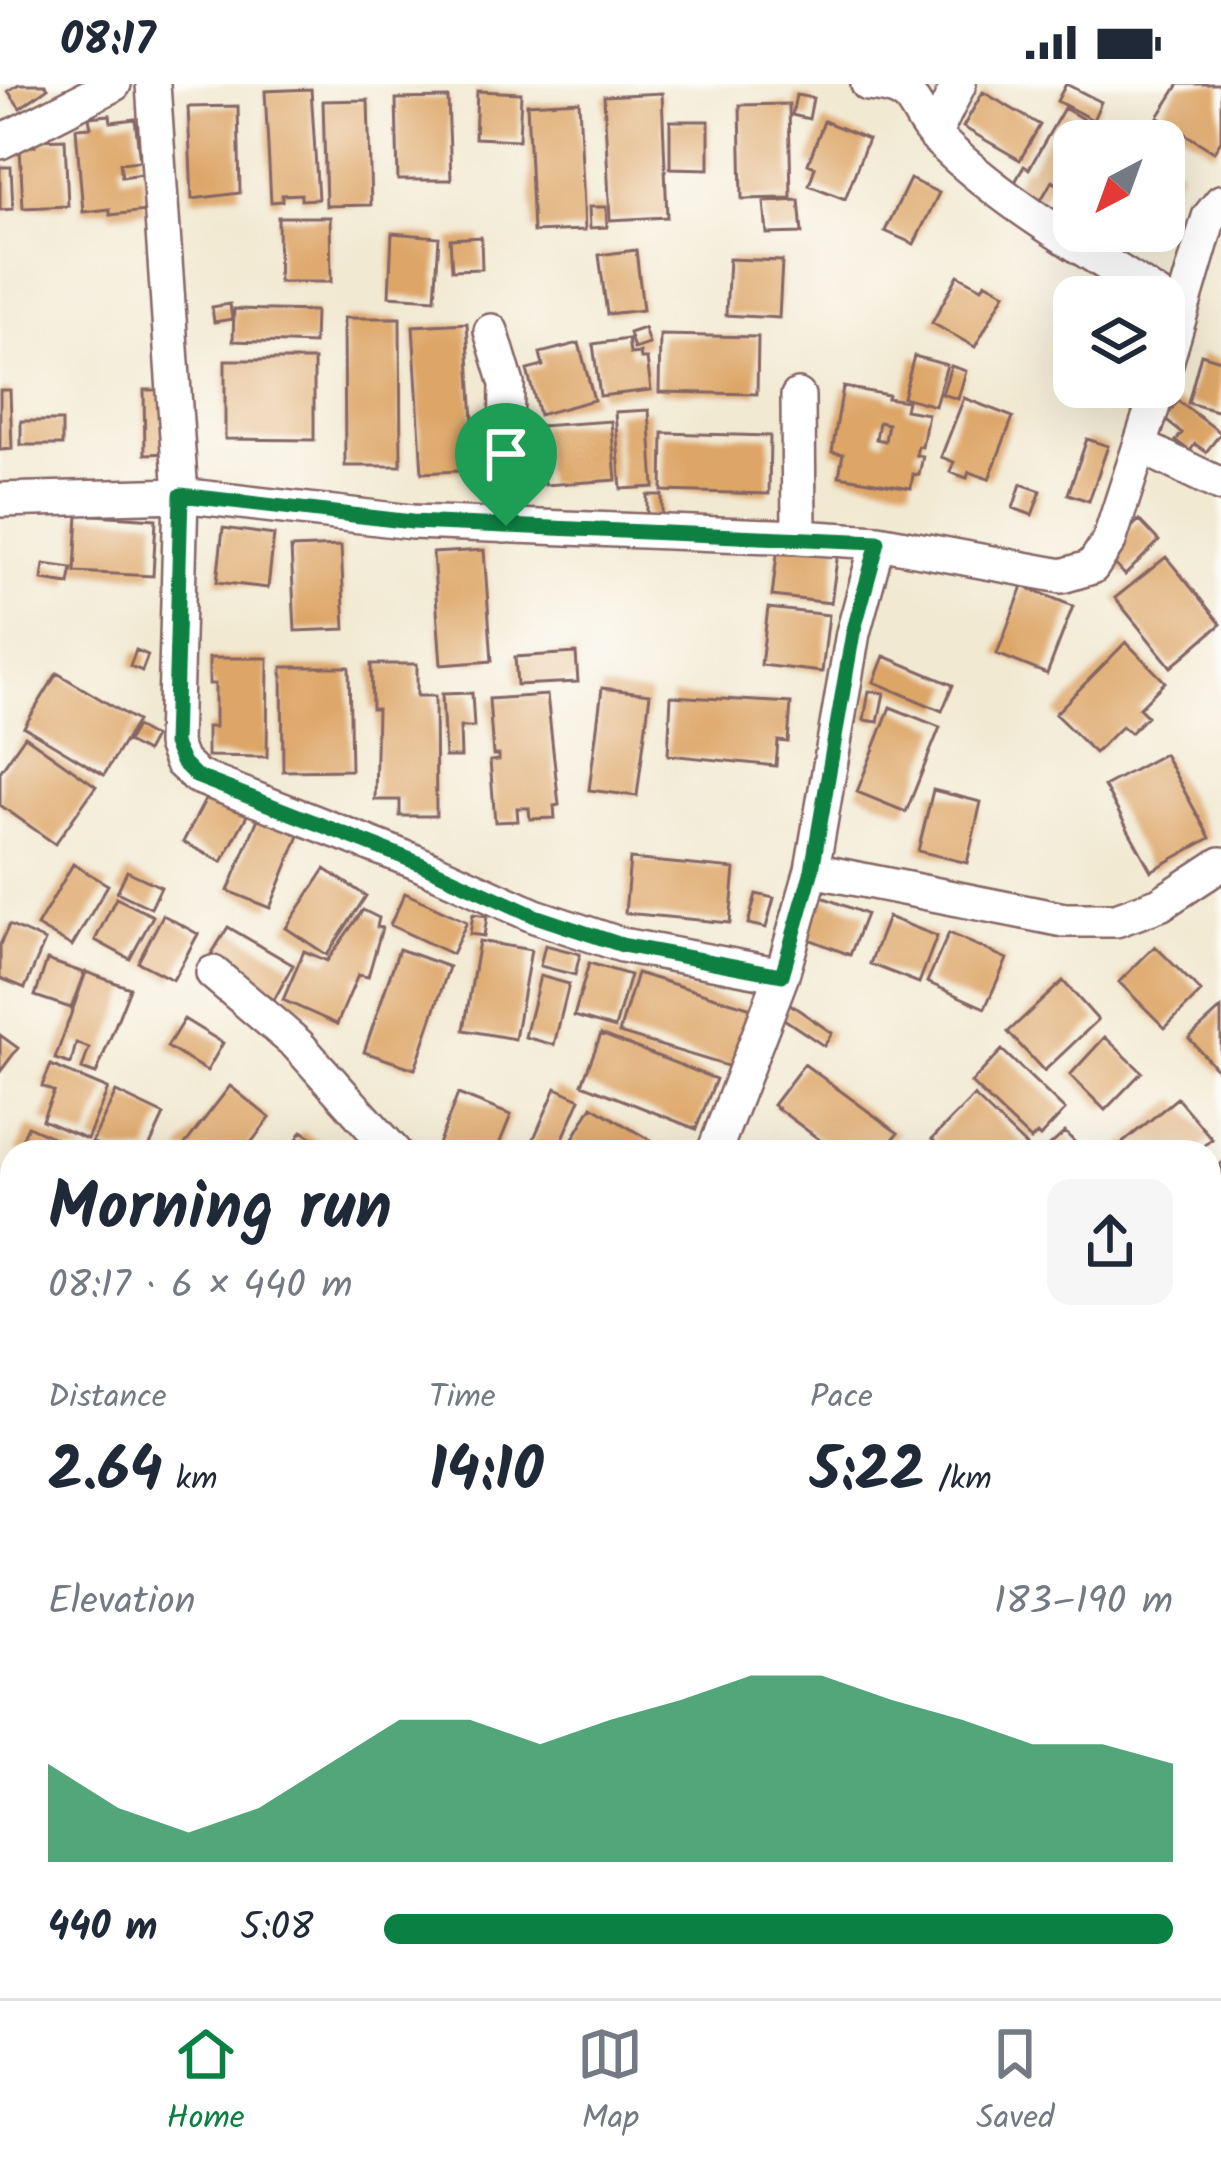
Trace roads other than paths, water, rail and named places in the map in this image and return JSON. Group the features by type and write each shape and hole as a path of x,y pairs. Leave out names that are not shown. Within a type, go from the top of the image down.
{"street":[{"path":"0,142 114,84"},
{"path":"153,84 181,495 174,744 182,762 196,776 556,923 622,945 782,975"},
{"path":"868,84 916,101 934,135 1029,213 1126,276"},
{"path":"934,135 958,84"},
{"path":"1181,276 1221,202"},
{"path":"491,331 507,384 506,526"},
{"path":"798,396 799,537"},
{"path":"0,500 181,495 412,522 878,542 1062,576 1092,567 1109,541 1152,408"},
{"path":"1140,446 1221,485"},
{"path":"720,1140 782,975 812,870 853,633 878,542"},
{"path":"812,870 1064,920 1116,920 1160,904 1221,864"},
{"path":"213,973 297,1044 383,1140"}]}
